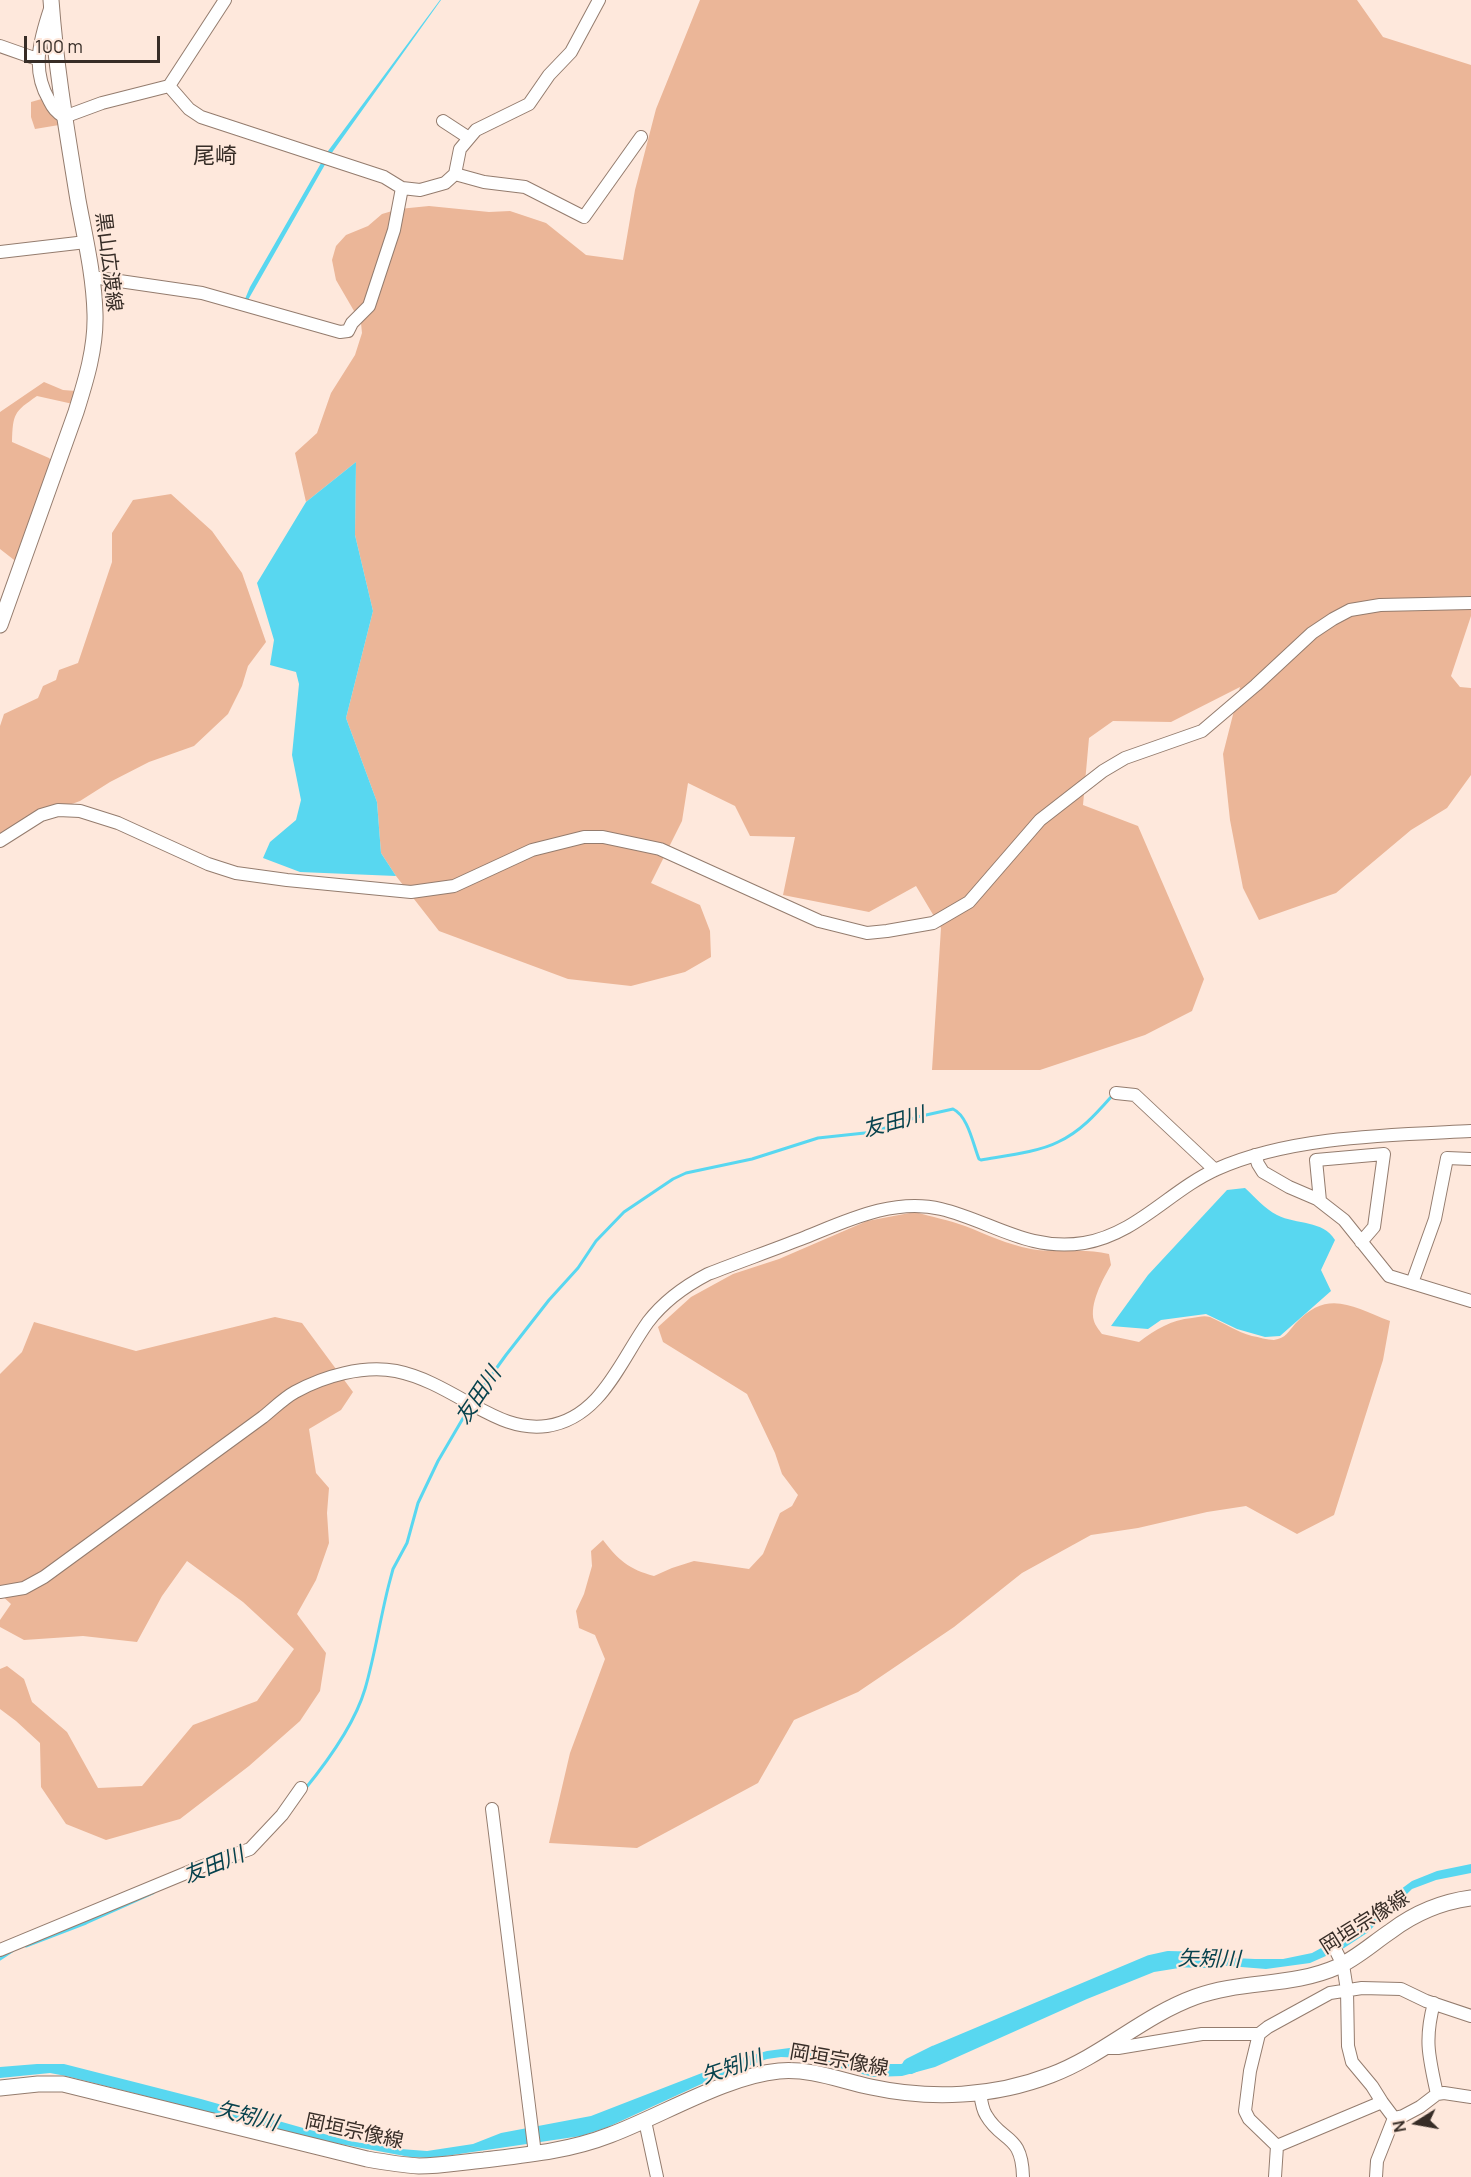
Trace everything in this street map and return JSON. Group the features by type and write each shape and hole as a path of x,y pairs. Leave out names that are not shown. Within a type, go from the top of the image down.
{"main road":[{"name":"黒山広渡線","path":"0,625 86,379 93,350 95,315 92,277 54,56 51,3"},
{"name":"岡垣宗像線","path":"0,2088 63,2084 367,2159 402,2164 434,2166 535,2154 588,2143 743,2079 783,2071 807,2073 906,2093 936,2095 980,2092 1021,2085 1078,2063 1182,2002 1209,1992 1309,1978 1342,1965 1424,1910 1454,1900 1471,1898"}],"street":[{"path":"51,3 38,59 38,74 45,93 56,112 64,117 169,86 225,0"},
{"path":"169,86 189,109 201,117 384,177 402,188 420,190 445,183 455,174 460,148 476,130 529,104 549,75 572,52 599,0"},
{"path":"0,46 38,59"},
{"path":"443,122 469,138"},
{"path":"455,174 484,182 525,187 584,218 641,137"},
{"path":"92,277 202,293 340,332 348,331 352,323 369,306 394,230 402,188"},
{"path":"0,252 86,242"},
{"path":"0,842 41,815 58,810 80,811 118,823 208,864 236,873 411,892 454,886 532,850 584,837 603,837 660,849 819,921 867,933 887,931 933,923 969,902 1041,820 1103,771 1125,758 1202,730 1256,685 1312,633 1333,618 1350,610 1380,605 1471,603"},
{"path":"1116,1093 1135,1095 1215,1170"},
{"path":"0,1592 24,1588 44,1577 294,1392 333,1375 371,1370 395,1371 433,1383 500,1420 524,1426 558,1424 575,1417 588,1408 603,1391 649,1321 686,1286 719,1270 871,1212 909,1206 940,1209 1032,1242 1067,1245 1085,1243 1133,1225 1181,1189 1215,1170 1275,1149 1322,1142 1471,1131"},
{"path":"1320,1201 1316,1160 1384,1154 1374,1227 1361,1242"},
{"path":"1255,1155 1263,1172 1320,1201 1344,1220 1389,1276 1470,1297"},
{"path":"1412,1283 1435,1219 1447,1158 1471,1159"},
{"path":"0,1950 203,1866 250,1849 282,1815 301,1788"},
{"path":"492,1809 535,2154"},
{"path":"1330,1939 1342,1965 1347,1990 1349,2054 1352,2062 1394,2118"},
{"path":"1107,2048 1202,2034 1259,2034 1330,1993 1362,1988 1401,1989 1471,2016"},
{"path":"1434,2003 1428,2026 1428,2055 1437,2094"},
{"path":"1259,2034 1250,2071 1245,2111 1249,2119 1277,2146 1275,2177"},
{"path":"980,2092 985,2114 1008,2136 1017,2149 1023,2177"},
{"path":"1376,2177 1377,2161 1394,2118 1420,2107 1437,2094 1471,2097"},
{"path":"1277,2146 1382,2102"},
{"path":"645,2121 657,2177"}],"shaded area":[{"path":"700,0 1357,0 1383,37 1471,65 1471,616 1451,676 1460,687 1471,688 1471,775 1447,808 1411,830 1336,893 1259,920 1243,888 1230,820 1223,754 1240,687 1171,722 1113,721 1089,738 1083,805 1138,826 1204,979 1192,1011 1145,1035 1040,1070 932,1070 941,928 916,886 869,912 783,895 795,837 750,836 735,806 688,783 682,821 651,883 700,905 710,931 711,957 685,972 631,986 568,979 439,931 381,853 377,802 346,718 373,611 355,535 356,462 306,502 295,453 317,433 331,393 355,355 362,333 361,323 336,280 332,260 336,246 346,235 368,226 382,214 399,209 429,206 489,212 510,211 546,223 586,255 623,260 635,190 656,109"},
{"path":"45,98 59,125 35,129 31,117 31,102"},
{"path":"44,382 63,390 76,391 73,404 37,396 19,410 14,419 12,442 49,458 54,463 18,563 0,549 0,412"},
{"path":"171,494 212,531 242,573 266,642 248,666 242,686 228,714 194,746 149,762 80,801 12,826 0,836 0,726 4,714 38,698 43,686 56,680 59,670 78,663 112,562 112,533 133,500"},
{"path":"915,1212 959,1224 1005,1242 1031,1249 1109,1254 1111,1265 1093,1307 1094,1321 1102,1334 1139,1342 1170,1323 1206,1316 1246,1334 1274,1340 1284,1336 1307,1313 1318,1306 1330,1304 1352,1306 1390,1321 1383,1360 1334,1515 1297,1534 1246,1506 1091,1535 1022,1573 954,1627 858,1692 794,1720 758,1783 637,1848 549,1843 570,1753 605,1659 595,1635 579,1628 576,1611 584,1594 592,1566 591,1551 603,1540 625,1563 654,1576 694,1561 749,1569 763,1554 780,1513 792,1506 798,1495 782,1474 775,1453 747,1394 663,1342 658,1327 691,1297 733,1274 779,1259 867,1221"},
{"path":"275,1317 302,1323 353,1392 341,1410 309,1429 316,1473 329,1488 327,1513 329,1543 316,1580 297,1614 326,1653 320,1691 300,1721 249,1766 180,1819 106,1840 66,1824 41,1787 40,1743 0,1709 0,1669 7,1666 24,1679 32,1702 67,1732 98,1788 142,1786 193,1725 257,1701 294,1649 243,1602 187,1561 162,1596 137,1642 83,1636 24,1640 0,1627 0,1620 11,1604 0,1594 0,1374 22,1352 34,1322 136,1351"}],"water":[{"path":"440,0 331,154 248,300 245,299 328,151"},
{"path":"356,462 355,535 373,611 346,718 377,802 381,853 396,876 300,872 263,858 270,842 296,820 301,800 292,755 299,684 296,672 270,665 274,640 257,583 306,502"},
{"path":"1245,1188 1277,1215 1317,1226 1330,1234 1335,1240 1321,1270 1331,1291 1280,1336 1265,1337 1237,1329 1206,1314 1161,1320 1148,1329 1111,1326 1148,1275 1227,1190"},
{"path":"1471,1864 1471,1873 1436,1880 1412,1889 1367,1933 1344,1948 1310,1963 1266,1969 1204,1964 1154,1972 1087,1999 935,2067 902,2076 873,2077 804,2058 767,2059 708,2081 608,2127 581,2136 432,2158 410,2157 324,2141 50,2073 0,2078 0,2067 64,2064 201,2099 349,2141 427,2151 473,2144 501,2133 591,2116 738,2059 767,2051 797,2047 872,2064 901,2064 937,2055 1114,1978 1157,1964 1212,1957 1283,1959 1312,1953 1358,1928 1393,1895 1412,1881 1437,1871"}],"waterway":[{"name":"友田川","path":"472,1402 549,1300 578,1268 596,1241 624,1212 673,1179 686,1173 752,1159 818,1138 874,1132 917,1117 953,1109 963,1118 979,1159 1021,1153 1066,1138 1087,1122 1111,1097"},
{"name":"友田川","path":"305,1789 340,1742 360,1702 369,1676 393,1569 407,1543 418,1503 438,1461 469,1408"},
{"name":"友田川","path":"214,1868 236,1860"},
{"name":"友田川","path":"26,1946 86,1923 153,1893"},
{"name":"友田川","path":"0,1959 12,1951"},
{"name":"矢矧川","path":"910,2066 1150,1963 1168,1959 1207,1960"}],"district":[{"name":"尾崎","path":"215,157"}]}
